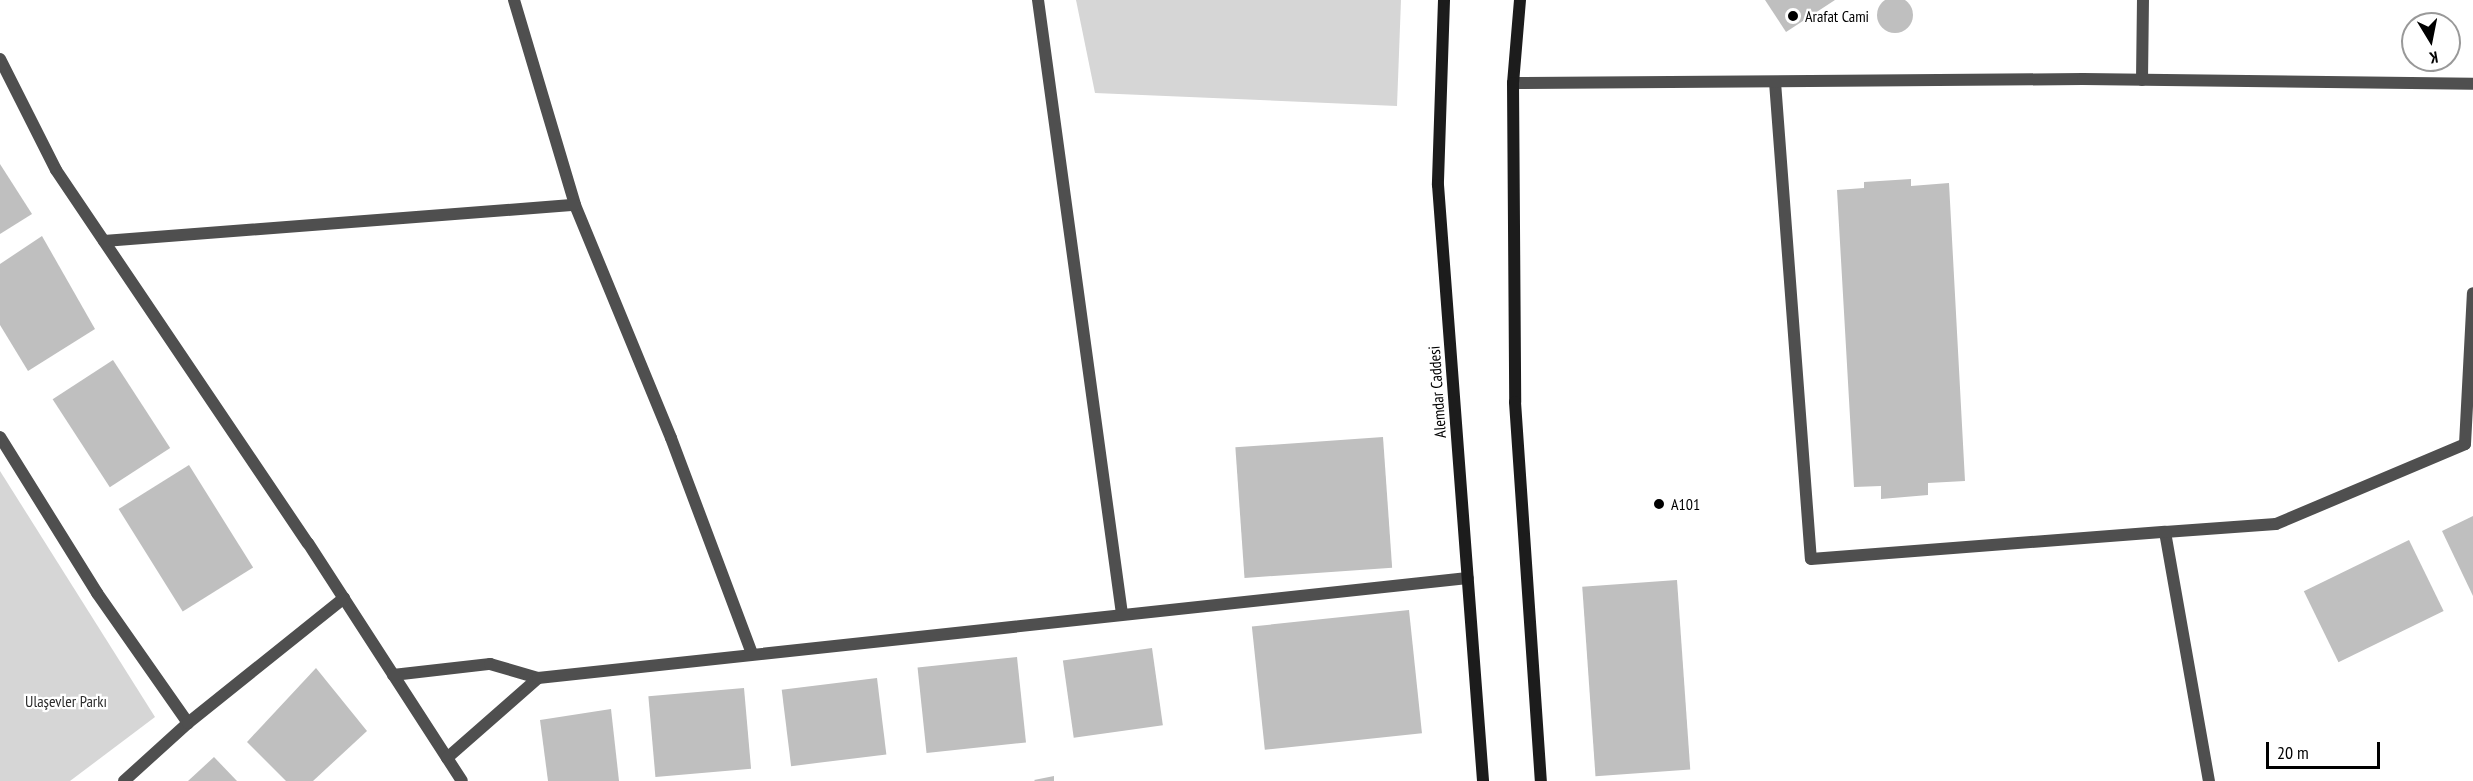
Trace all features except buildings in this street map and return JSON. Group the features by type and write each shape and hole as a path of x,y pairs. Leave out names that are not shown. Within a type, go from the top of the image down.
{"main road":[{"name":"Alemdar Caddesi","path":"1444,0 1438,185 1484,781"},
{"path":"1520,0 1513,83 1515,402 1541,781"}],"street":[{"path":"514,0 575,205 671,438 752,653"},
{"path":"1038,0 1122,614"},
{"path":"2142,80 2143,0"},
{"path":"0,59 56,170 344,598 462,781"},
{"path":"1513,83 2142,80 2473,84"},
{"path":"1775,82 1811,559 2276,524 2465,444 2473,292"},
{"path":"104,241 575,205"},
{"path":"0,437 97,593 188,723"},
{"path":"2165,532 2209,781"},
{"path":"393,675 490,664 538,678 752,653 1468,578"},
{"path":"124,781 188,723 344,598"},
{"path":"447,759 538,678"}],"green space":[{"path":"1076,0 1401,0 1397,106 1095,93"},
{"name":"Ulaşevler Parkı","path":"0,471 155,717 70,781 0,781"}],"place":[{"name":"Arafat Cami","path":"1793,16"},
{"name":"A101","path":"1659,504"}]}
